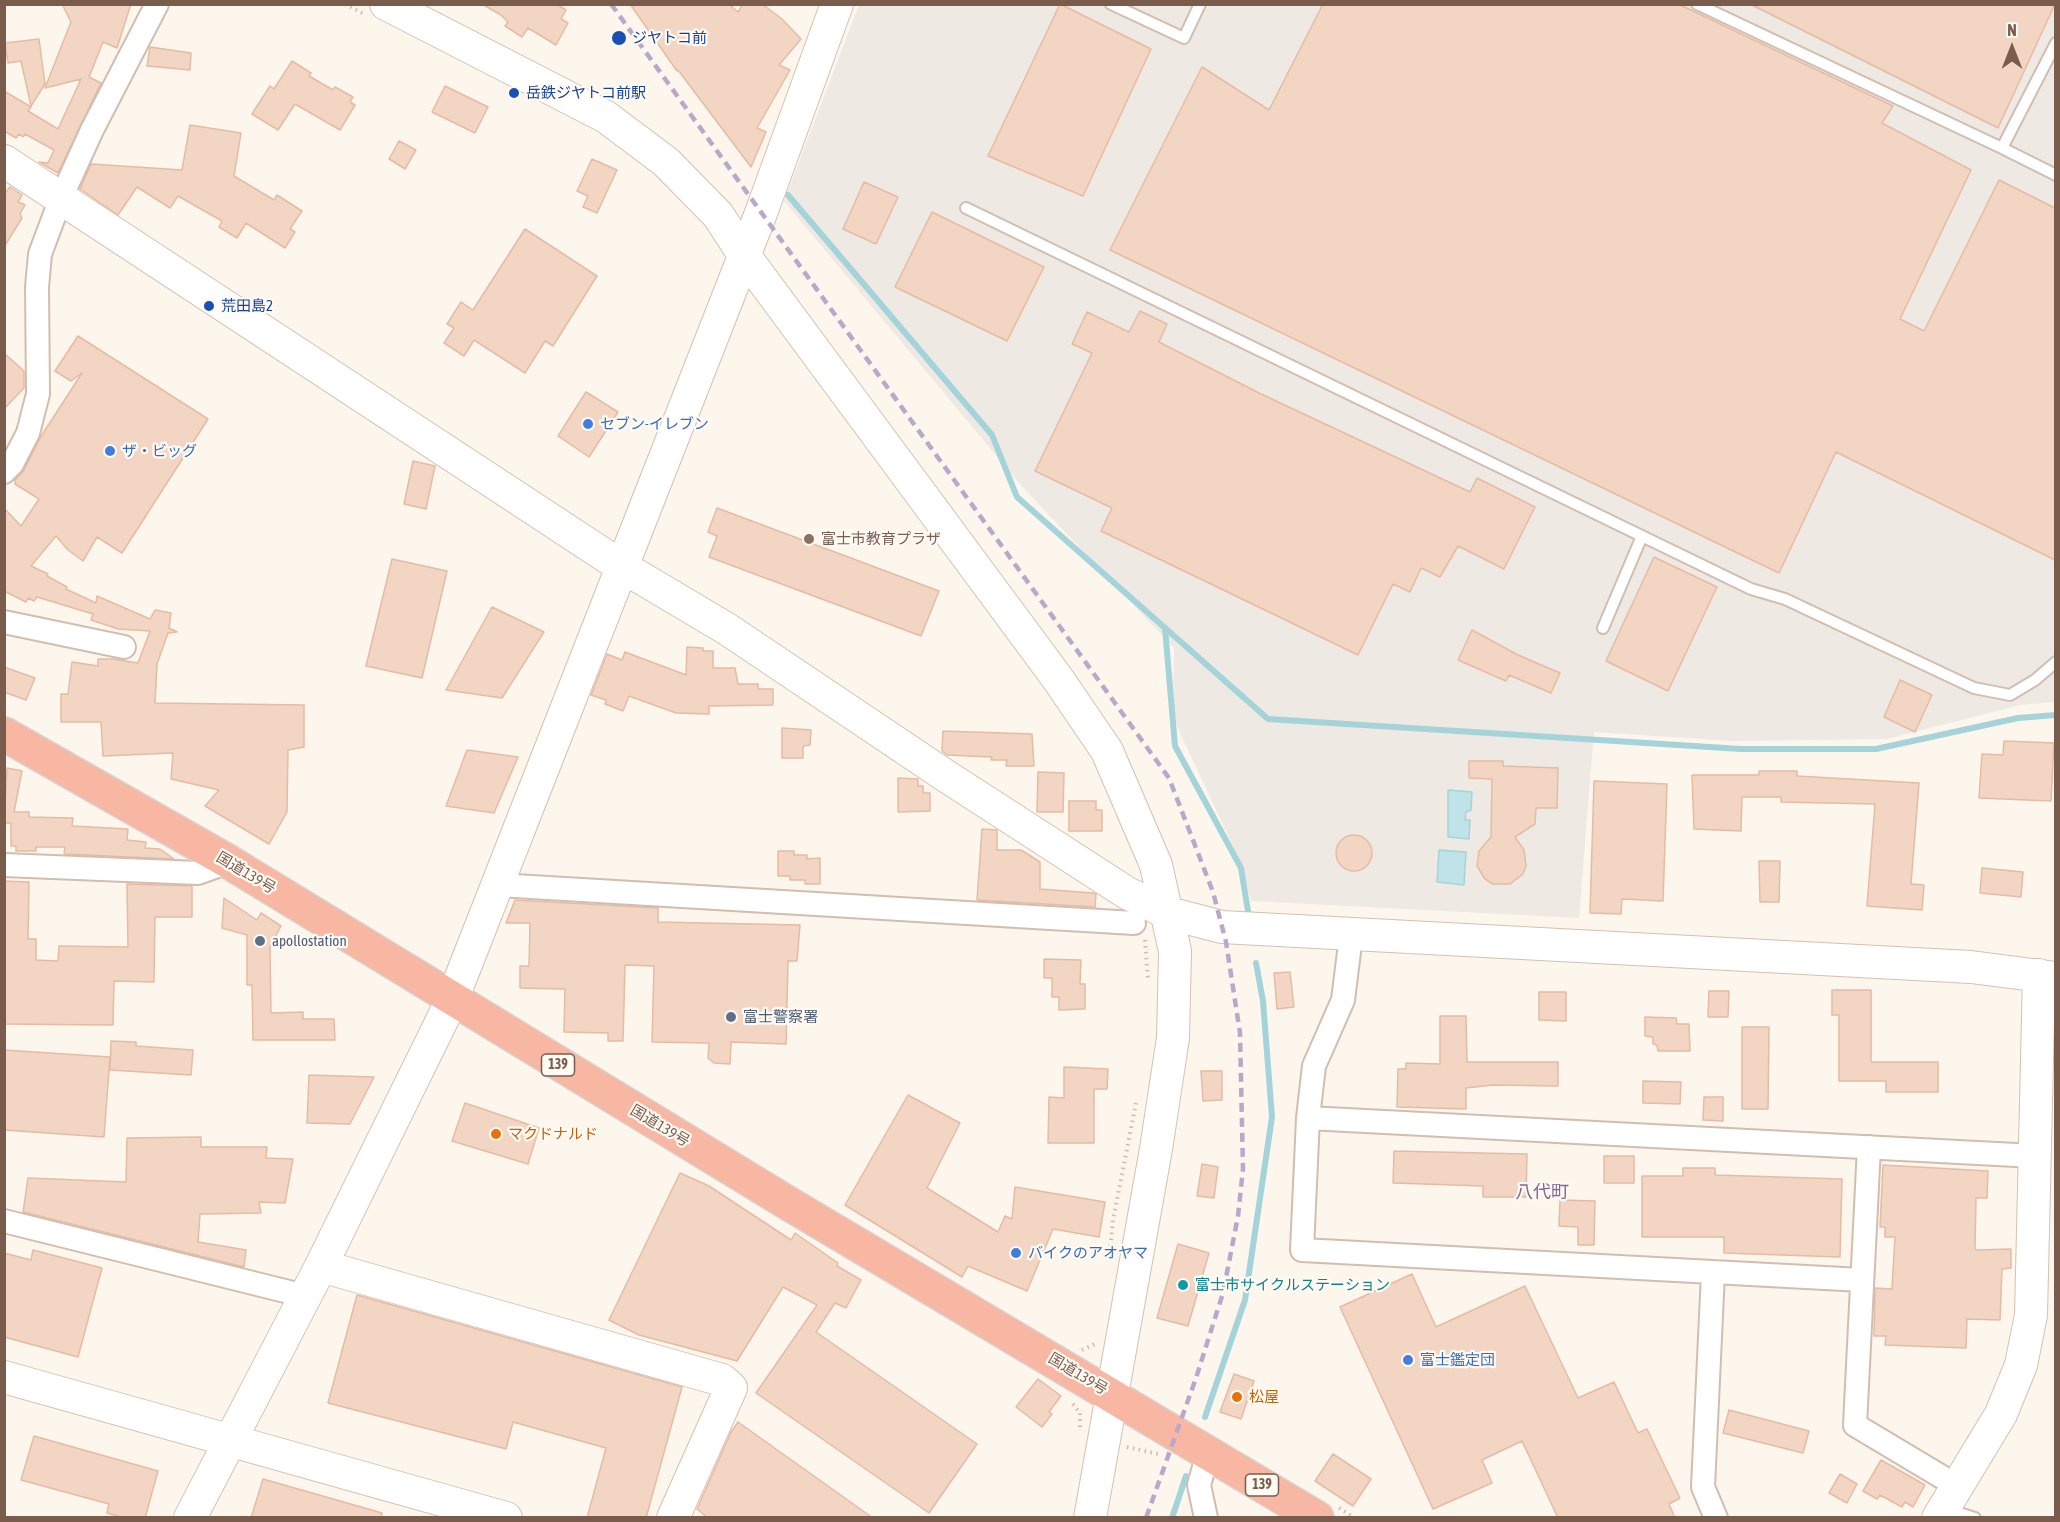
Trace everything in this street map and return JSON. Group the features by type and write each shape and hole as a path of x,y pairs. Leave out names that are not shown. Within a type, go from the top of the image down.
{"highway":[{"name":"国道139号","path":"4,734 229,862 452,1000 1317,1518"}],"street":[{"path":"4,472 12,464 28,433 38,394 37,287 40,255 61,198 92,130 157,4"},
{"path":"190,1518 321,1266 452,1000 744,255 837,4"},
{"path":"376,10 606,117 666,162 718,215 744,255 1058,679 1107,751 1156,865 1175,951 1173,1038 1090,1518"},
{"path":"4,161 621,566 727,629 946,776 1127,893 1168,913 1222,927 1351,936 1971,967 2047,977 2035,1156 2031,1315 2021,1365 2001,1414 1946,1504 1855,1425 1869,1147"},
{"path":"4,622 124,647"},
{"path":"4,865 198,873 229,862"},
{"path":"498,885 1134,923"},
{"path":"1351,936 1343,1000 1314,1066 1308,1118 1302,1250 1862,1280"},
{"path":"1308,1118 2035,1156"},
{"path":"4,1221 305,1296"},
{"path":"321,1266 722,1380 731,1389 673,1518"},
{"path":"1713,1273 1702,1487 1716,1518"},
{"path":"4,1377 228,1442 422,1506 506,1518"},
{"path":"1206,1518 1199,1485 1208,1453"}],"lane":[{"path":"1111,4 1184,38 1200,4"},
{"path":"1697,4 2055,175"},
{"path":"2002,148 2055,43"},
{"path":"966,208 1751,589 1785,599 1974,688 2010,695 2035,680 2055,662"},
{"path":"1603,628 1642,536"},
{"path":"1946,1504 1975,1518"}],"path":[{"path":"345,4 376,10"}],"shaded area":[{"path":"859,5 2055,5 2055,702 2020,705 1887,739 1731,741 1594,732 1579,918 1251,901 1241,863 1173,718 1174,648 1019,483 784,201"}],"water":[{"path":"1448,790 1472,792 1471,810 1466,812 1465,820 1470,820 1469,839 1448,837"},
{"path":"1439,850 1466,852 1464,885 1437,882"}],"building":[{"path":"62,4 131,4 117,48 103,42 89,77 101,83 58,173 39,162 48,163 54,150 25,134 23,137 19,134 16,138 4,131 4,91 31,107 28,111 58,129 81,79 45,88 71,22"},
{"path":"482,4 556,4 566,10 561,19 568,23 556,45 528,28 522,37 505,26 508,22 501,15"},
{"path":"630,4 729,4 738,12 743,4 762,4 782,19 801,39 779,65 790,70 757,128 766,132 751,167 677,71"},
{"path":"1060,4 1151,49 1083,196 988,156"},
{"path":"1323,4 1678,4 1893,106 1882,123 1971,170 1900,319 1924,331 1999,180 2055,208 2055,560 1836,452 1779,573 1110,250 1202,67 1269,110"},
{"path":"1750,4 2055,4 1998,128"},
{"path":"39,39 45,84 31,106 21,61 8,63 5,43"},
{"path":"150,47 191,53 190,70 147,66"},
{"path":"292,61 311,73 309,76 333,90 335,87 353,97 350,102 355,105 340,130 295,104 278,130 252,114 270,86 274,89"},
{"path":"445,86 488,107 475,133 432,112"},
{"path":"190,125 241,133 234,176 274,200 277,195 302,211 290,229 295,232 285,248 246,223 237,238 219,227 222,221 178,196 170,208 137,187 118,215 80,189 91,164 182,170"},
{"path":"399,141 416,150 405,169 389,159"},
{"path":"592,159 617,170 597,213 583,207 588,196 577,191"},
{"path":"864,182 898,197 876,244 843,229"},
{"path":"10,187 22,195 18,202 25,205 20,214 22,218 4,247 4,194"},
{"path":"932,212 1044,267 1007,341 895,287"},
{"path":"525,229 597,276 553,346 545,341 525,373 474,340 464,356 444,343 454,328 447,324 461,302 473,310"},
{"path":"1140,311 1167,324 1159,342 1259,393 1470,492 1477,478 1535,507 1504,569 1458,546 1440,577 1421,568 1410,592 1393,584 1358,655 1101,531 1112,508 1035,471 1092,353 1072,344 1087,312 1129,332"},
{"path":"78,336 208,419 122,553 97,537 83,561 68,550 56,536 31,566 48,574 47,576 67,587 66,589 96,603 97,596 150,619 155,610 171,613 169,628 177,632 168,633 157,664 155,703 304,705 304,747 288,750 287,812 269,844 205,806 219,790 171,779 173,753 103,756 101,722 61,722 61,694 68,694 72,662 98,666 98,659 113,659 138,663 150,631 118,629 91,620 93,614 37,597 34,601 28,598 26,602 4,591 4,508 21,526 39,499 15,484 15,480 24,470 40,438 82,373 71,381 55,371"},
{"path":"4,353 24,371 24,388 4,409"},
{"name":"セブン-イレブン","path":"586,392 618,412 589,457 558,436"},
{"path":"413,461 435,466 426,509 404,504"},
{"path":"717,508 939,591 921,636 709,557 717,536 708,532"},
{"path":"1654,557 1717,587 1668,691 1606,661"},
{"path":"392,559 447,571 422,678 366,666"},
{"path":"492,607 544,632 502,698 446,690"},
{"path":"1472,630 1518,655 1560,673 1551,693 1509,675 1506,681 1458,660"},
{"path":"687,647 713,651 713,668 735,668 738,684 758,684 758,689 773,689 773,705 709,706 709,714 676,713 629,696 623,711 605,704 606,700 591,695 607,654 622,660 625,652 686,675"},
{"path":"4,667 35,678 26,700 4,692"},
{"path":"1900,680 1932,695 1915,732 1884,717"},
{"path":"782,728 811,730 810,745 803,746 803,758 782,758"},
{"path":"943,731 1032,734 1034,766 1006,766 1007,760 991,760 992,757 947,755 942,751"},
{"path":"2004,741 2054,743 2051,801 1979,798 1982,754 2003,755"},
{"path":"467,750 518,757 494,813 446,806"},
{"path":"1469,761 1503,761 1503,766 1558,768 1557,808 1536,808 1535,824 1515,837 1524,850 1526,866 1523,874 1510,884 1493,884 1485,879 1477,866 1479,851 1491,837 1492,779 1469,778"},
{"path":"7,768 22,771 14,812 29,812 29,817 73,818 72,826 128,829 127,840 146,842 145,848 160,849 174,859 64,854 65,847 36,847 36,851 16,851 16,846 11,846 11,823 4,823"},
{"path":"1759,771 1797,771 1797,776 1919,783 1911,884 1924,885 1922,910 1867,906 1875,804 1781,802 1781,797 1742,797 1741,831 1694,829 1692,775 1759,775"},
{"path":"1038,772 1064,773 1063,812 1037,812"},
{"path":"898,778 918,779 918,786 923,786 923,793 930,793 930,811 898,812"},
{"path":"1594,781 1667,784 1663,901 1622,899 1621,914 1590,913"},
{"path":"1069,801 1096,801 1096,810 1102,810 1102,831 1069,831"},
{"path":"982,829 997,830 997,850 1021,850 1040,862 1040,889 1093,893 1096,894 1095,907 977,900"},
{"path":"1354,835 1367,840 1372,853 1367,866 1354,871 1341,866 1336,853 1341,840"},
{"path":"778,851 794,851 794,855 807,855 807,859 820,858 820,884 805,884 805,880 790,880 790,876 778,876"},
{"path":"1759,861 1780,861 1779,902 1760,902"},
{"path":"1982,868 2023,872 2021,897 1980,893"},
{"path":"4,881 29,882 28,939 36,939 36,960 58,961 59,946 128,947 127,884 192,886 192,917 155,917 154,982 114,981 113,1025 4,1024"},
{"path":"224,898 257,920 261,913 281,926 270,947 271,1013 303,1012 303,1019 334,1019 335,1040 253,1040 252,985 247,985 247,935 222,928"},
{"path":"515,900 658,908 658,922 800,925 797,961 788,961 786,1044 731,1042 730,1064 714,1063 708,1058 709,1043 652,1042 654,966 625,965 623,1041 608,1041 608,1033 564,1032 565,989 520,988 520,966 529,966 530,923 506,923"},
{"path":"1044,959 1081,960 1080,984 1085,984 1085,1009 1059,1010 1059,997 1052,997 1052,978 1044,978"},
{"path":"1290,972 1294,1007 1277,1009 1274,973"},
{"path":"1832,990 1871,990 1871,1062 1938,1062 1938,1092 1886,1092 1886,1081 1839,1081 1839,1015 1832,1015"},
{"path":"1709,991 1729,991 1728,1017 1708,1017"},
{"path":"1539,992 1566,992 1566,1021 1539,1020"},
{"path":"1440,1016 1466,1016 1467,1062 1558,1062 1558,1086 1493,1085 1466,1088 1466,1109 1397,1107 1398,1069 1406,1069 1406,1063 1440,1064"},
{"path":"1645,1017 1676,1018 1677,1024 1689,1024 1690,1051 1658,1051 1657,1045 1653,1044 1653,1037 1645,1036"},
{"path":"1742,1027 1769,1027 1768,1109 1742,1109"},
{"path":"111,1041 136,1042 136,1046 193,1050 191,1075 110,1070"},
{"path":"4,1050 110,1057 104,1137 4,1130"},
{"path":"1064,1067 1108,1069 1107,1089 1094,1089 1094,1143 1048,1143 1049,1097 1064,1098"},
{"path":"1201,1071 1222,1071 1222,1100 1203,1101"},
{"path":"309,1075 374,1077 350,1124 307,1123"},
{"path":"1643,1081 1681,1082 1680,1104 1643,1103"},
{"path":"908,1095 960,1123 927,1188 998,1232 1005,1216 1012,1219 1015,1187 1105,1202 1099,1237 1053,1229 1027,1291 968,1266 962,1277 845,1205"},
{"path":"1704,1097 1723,1097 1723,1121 1703,1120"},
{"name":"マクドナルド","path":"465,1103 539,1128 528,1164 452,1141"},
{"path":"201,1137 201,1147 267,1147 266,1158 293,1159 285,1203 259,1202 261,1213 200,1214 198,1242 246,1250 244,1267 23,1212 28,1178 126,1182 127,1138"},
{"path":"1394,1151 1527,1154 1526,1197 1483,1197 1483,1186 1393,1183"},
{"path":"1604,1156 1634,1156 1634,1183 1604,1183"},
{"path":"1202,1164 1218,1167 1214,1198 1197,1196"},
{"path":"1883,1165 1988,1171 1987,1198 1976,1198 1975,1248 1976,1250 2011,1249 2011,1268 2002,1269 2000,1320 1967,1319 1966,1348 1885,1345 1886,1336 1874,1336 1875,1288 1892,1289 1895,1237 1885,1237 1885,1227 1880,1227"},
{"path":"1683,1168 1715,1168 1715,1175 1842,1179 1840,1257 1724,1253 1724,1237 1642,1237 1642,1176 1683,1176"},
{"path":"680,1173 709,1186 791,1240 795,1233 838,1263 837,1266 861,1280 846,1308 835,1303 816,1332 977,1444 929,1513 756,1393 817,1305 783,1287 737,1361 639,1335 609,1320"},
{"path":"1560,1200 1595,1201 1594,1245 1578,1245 1578,1227 1559,1226"},
{"name":"富士市サイクルステーション","path":"1178,1244 1209,1253 1188,1326 1157,1318"},
{"path":"33,1250 102,1268 78,1357 4,1337 4,1253 31,1260"},
{"path":"1412,1274 1436,1327 1525,1286 1578,1398 1614,1382 1638,1433 1647,1429 1680,1498 1669,1504 1675,1518 1558,1518 1522,1441 1482,1460 1492,1483 1433,1509 1340,1307"},
{"path":"357,1295 682,1387 646,1518 587,1518 606,1448 513,1422 506,1449 328,1403"},
{"path":"1234,1374 1254,1381 1241,1419 1220,1412"},
{"path":"1038,1379 1061,1396 1049,1412 1052,1414 1042,1427 1016,1407"},
{"path":"1729,1410 1809,1431 1803,1453 1723,1433"},
{"path":"738,1422 873,1518 708,1518 697,1509 731,1432"},
{"path":"34,1436 158,1471 145,1518 124,1518 107,1513 109,1504 21,1480"},
{"path":"1333,1454 1371,1479 1353,1506 1315,1481"},
{"path":"1881,1460 1925,1485 1913,1507 1905,1502 1902,1507 1880,1495 1877,1499 1863,1491"},
{"path":"1840,1474 1857,1484 1847,1503 1829,1493"},
{"path":"263,1479 382,1513 381,1518 251,1518"}],"waterway":[{"path":"788,195 992,435 1017,497 1268,719 1741,749 1876,749 2018,718 2056,715"},
{"path":"1165,628 1175,746 1241,868 1248,911"},
{"path":"1205,1417 1245,1300 1272,1117 1263,1001 1256,963"},
{"path":"1172,1518 1186,1476"}],"railway":[{"path":"611,4 1169,778 1213,892 1226,942 1240,1033 1243,1169 1238,1216 1223,1293 1196,1378 1146,1518"}],"place":[{"name":"ジヤトコ前","path":"619,38"},
{"name":"岳鉄ジヤトコ前駅","path":"514,93"},
{"name":"荒田島2","path":"209,306"},
{"name":"セブン-イレブン","path":"588,424"},
{"name":"ザ・ビッグ","path":"110,451"},
{"name":"富士市教育プラザ","path":"809,539"},
{"name":"apollostation","path":"260,941"},
{"name":"富士警察署","path":"731,1017"},
{"name":"マクドナルド","path":"496,1134"},
{"name":"バイクのアオヤマ","path":"1016,1253"},
{"name":"富士市サイクルステーション","path":"1183,1285"},
{"name":"富士鑑定団","path":"1408,1360"},
{"name":"松屋","path":"1237,1397"}],"district":[{"name":"八代町","path":"1542,1192"}]}
